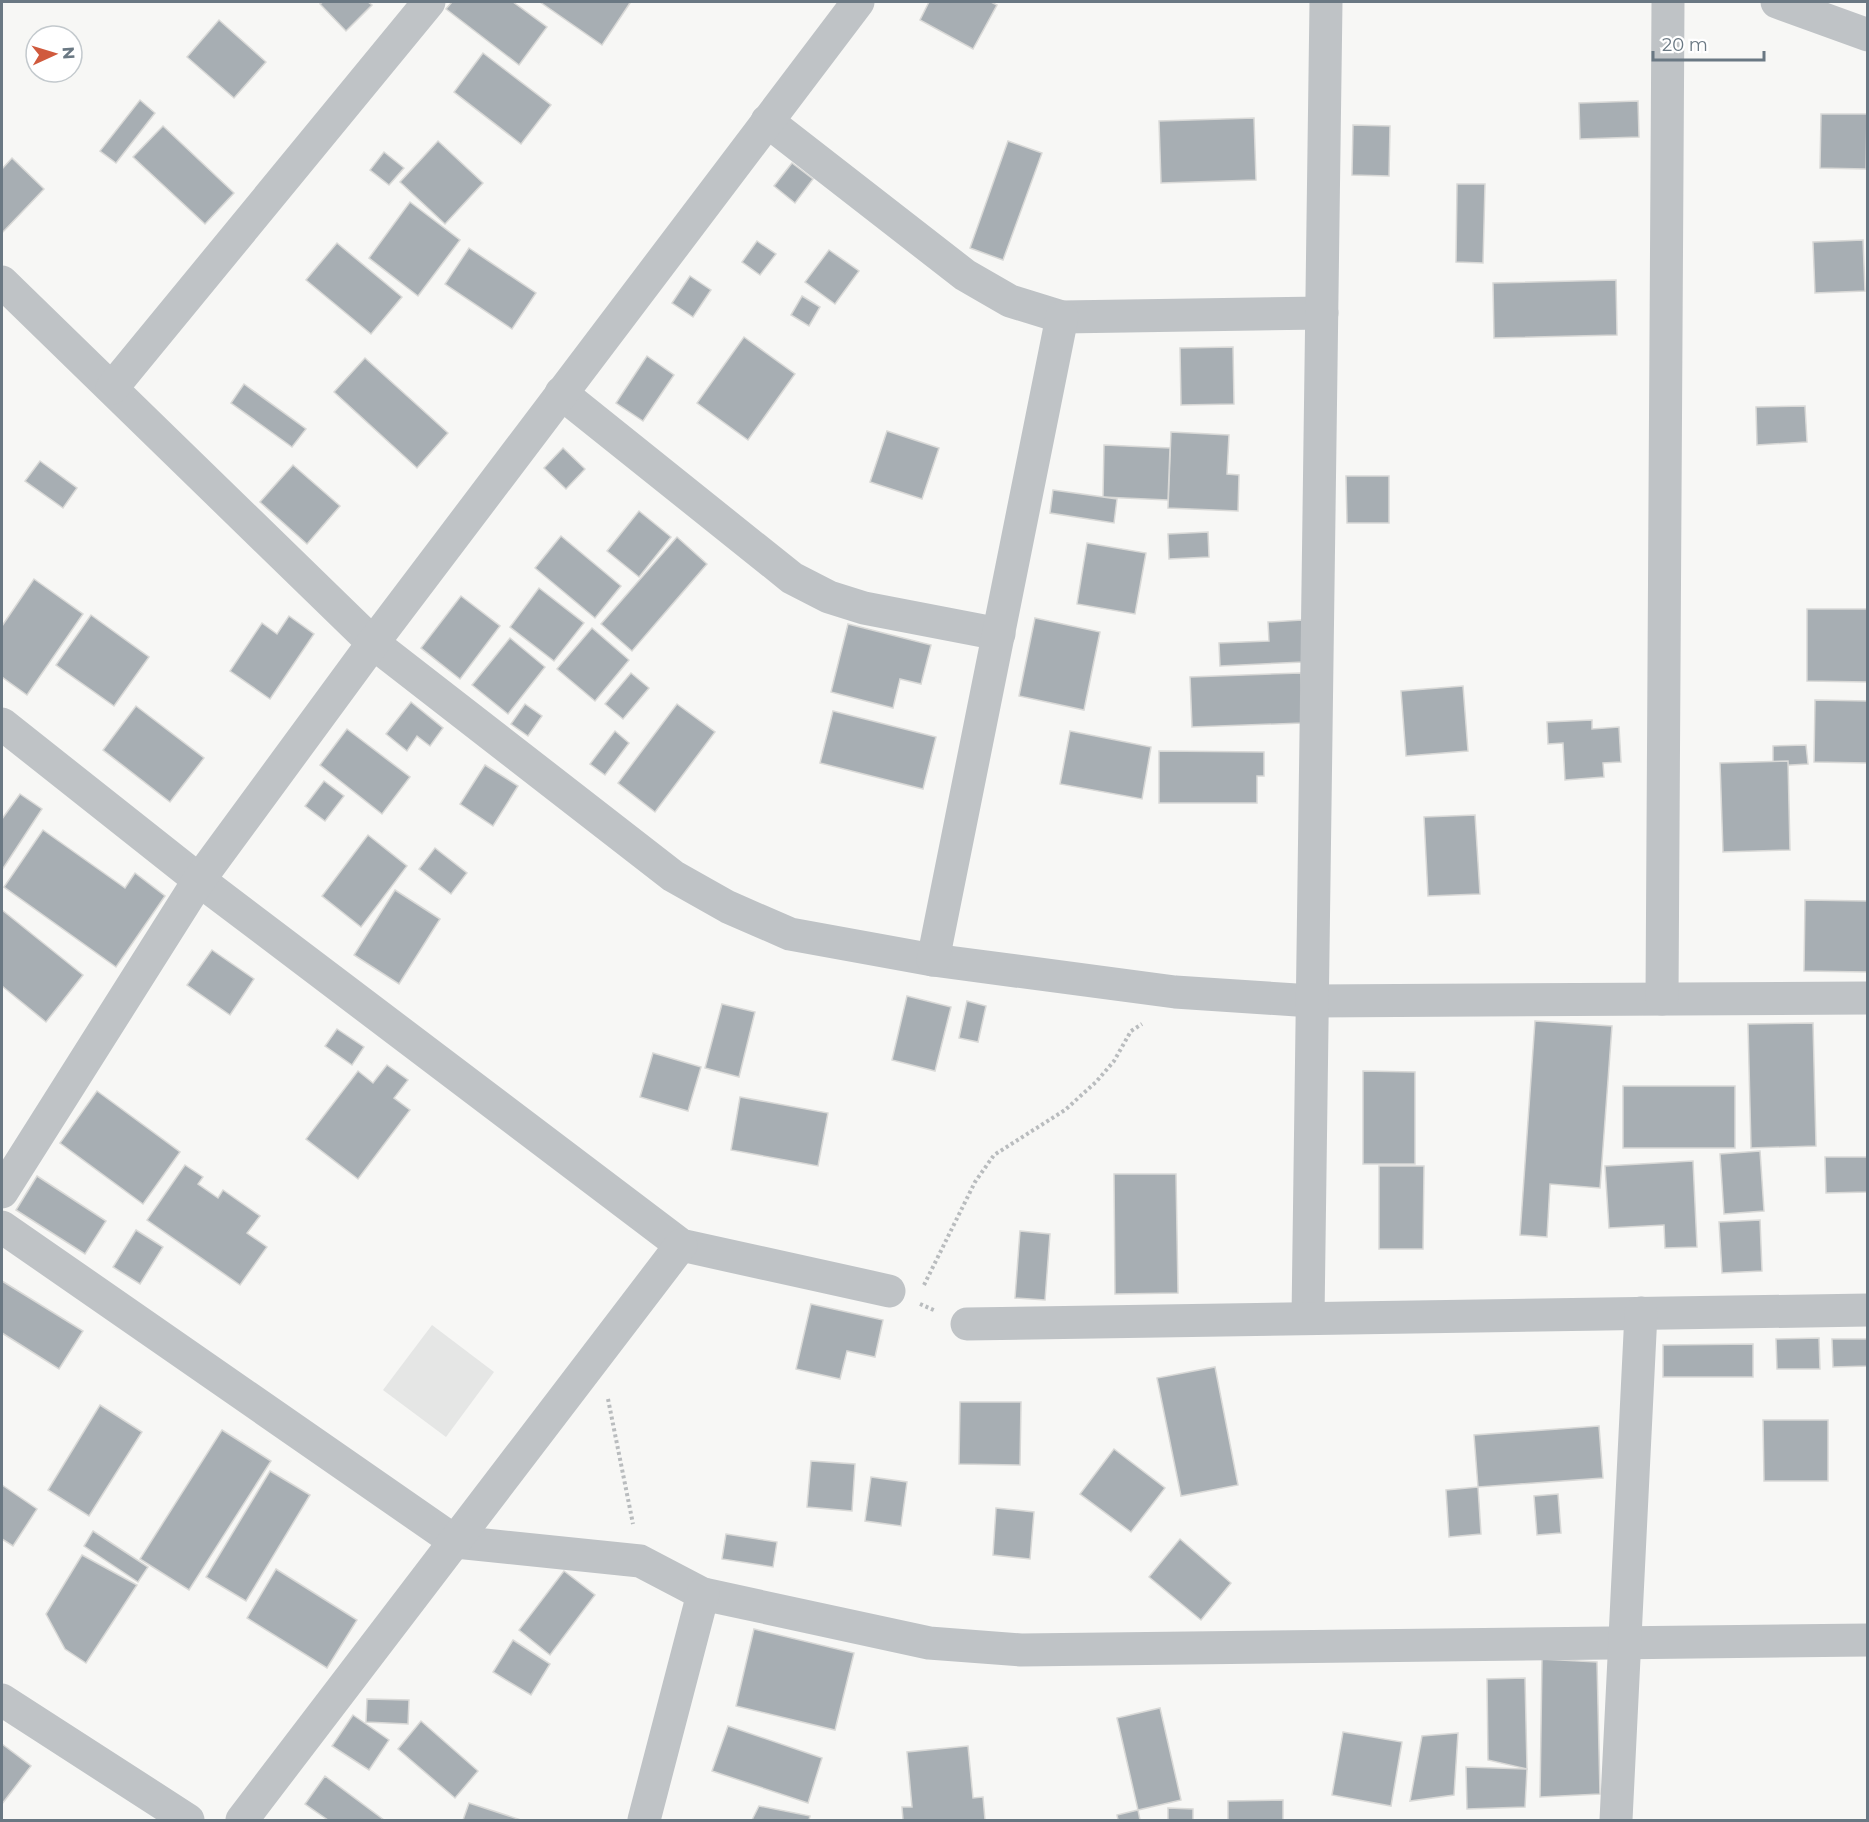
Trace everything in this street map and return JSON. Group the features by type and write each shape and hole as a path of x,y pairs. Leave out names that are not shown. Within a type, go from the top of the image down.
{"street":[{"path":"112,387 429,2"},
{"path":"2,1192 199,880 373,643 858,2"},
{"path":"1308,1318 1326,2"},
{"path":"1662,999 1668,2"},
{"path":"1778,2 1868,35"},
{"path":"767,121 965,275 1010,301 1062,317 1322,313"},
{"path":"2,282 373,643 673,876 728,907 790,934 933,960 1175,992 1312,1000 1868,998"},
{"path":"933,960 1062,317"},
{"path":"561,393 792,578 829,597 864,608 999,634"},
{"path":"2,724 199,880 681,1245 902,1297"},
{"path":"2,1227 456,1542 640,1561 703,1594 929,1642 1021,1650 1625,1641 1868,1640"},
{"path":"242,1821 681,1245"},
{"path":"967,1324 1868,1310"},
{"path":"1616,1821 1641,1314"},
{"path":"644,1821 703,1594"},
{"path":"2,1700 188,1821"}],"path":[{"path":"967,1324 902,1297 994,1155 1065,1110 1102,1075 1131,1031 1147,1020 1175,992"},
{"path":"599,1354 640,1561"}],"shaded area":[{"path":"432,1325 494,1372 446,1437 383,1390"}],"building":[{"path":"323,2 368,2 372,5 346,31 320,4"},
{"path":"452,2 513,2 547,27 519,65 446,9"},
{"path":"540,2 628,2 630,3 602,45"},
{"path":"929,2 991,2 997,5 973,49 920,20"},
{"path":"219,20 266,62 234,98 187,57"},
{"path":"483,53 551,105 521,144 454,92"},
{"path":"140,100 155,113 116,163 100,151"},
{"path":"1638,101 1639,137 1580,139 1579,103"},
{"path":"1821,114 1867,114 1866,169 1820,168"},
{"path":"1254,118 1256,180 1161,183 1159,121"},
{"path":"1353,125 1390,126 1389,176 1352,175"},
{"path":"163,126 234,193 205,224 133,157"},
{"path":"438,141 483,183 445,224 400,182"},
{"path":"1008,141 1042,153 1003,260 970,248"},
{"path":"384,152 404,168 389,185 370,170"},
{"path":"12,158 44,189 2,233 2,169"},
{"path":"792,163 813,179 795,203 774,186"},
{"path":"1457,184 1485,184 1483,263 1456,262"},
{"path":"410,202 460,240 418,296 369,258"},
{"path":"1863,240 1865,291 1815,293 1813,242"},
{"path":"757,241 776,254 760,275 742,262"},
{"path":"337,243 402,297 371,334 306,280"},
{"path":"469,248 536,293 512,329 445,284"},
{"path":"829,250 859,271 835,304 805,282"},
{"path":"690,276 711,290 693,317 672,303"},
{"path":"1616,280 1617,335 1494,338 1493,283"},
{"path":"802,296 820,307 809,326 791,315"},
{"path":"744,337 795,374 748,440 697,403"},
{"path":"1233,347 1234,404 1181,405 1180,348"},
{"path":"647,356 674,375 643,421 616,403"},
{"path":"365,358 448,433 417,468 334,392"},
{"path":"244,384 306,429 292,447 231,403"},
{"path":"1805,406 1807,442 1757,445 1756,407"},
{"path":"887,431 939,448 922,499 870,482"},
{"path":"1171,432 1229,435 1227,474 1239,475 1238,511 1168,508"},
{"path":"1104,445 1170,448 1168,500 1103,497"},
{"path":"563,448 585,469 566,489 544,468"},
{"path":"40,461 77,488 63,508 25,481"},
{"path":"293,465 340,506 307,544 260,502"},
{"path":"1346,476 1389,476 1389,523 1347,523"},
{"path":"1053,490 1117,499 1114,523 1050,513"},
{"path":"639,511 671,537 639,577 607,551"},
{"path":"1208,532 1209,557 1169,559 1168,534"},
{"path":"561,536 621,586 595,618 535,568"},
{"path":"677,537 707,564 632,651 601,624"},
{"path":"1087,543 1146,553 1135,614 1077,604"},
{"path":"34,579 83,614 27,695 2,677 2,626"},
{"path":"539,588 584,623 554,661 510,627"},
{"path":"461,596 500,626 460,679 421,648"},
{"path":"1807,609 1868,609 1868,682 1807,681"},
{"path":"91,615 149,657 114,706 56,665"},
{"path":"289,616 314,634 270,699 230,671 262,623 277,634"},
{"path":"1035,618 1100,632 1084,710 1019,696"},
{"path":"1302,620 1304,662 1220,666 1219,643 1269,641 1268,622"},
{"path":"848,624 931,645 921,684 900,679 893,708 831,692"},
{"path":"592,628 629,660 595,701 557,669"},
{"path":"510,638 545,667 508,714 472,685"},
{"path":"631,673 649,688 623,719 605,704"},
{"path":"1301,673 1303,723 1192,727 1190,677"},
{"path":"1463,686 1468,751 1406,756 1401,691"},
{"path":"1815,700 1868,701 1868,763 1814,762"},
{"path":"411,702 443,728 430,746 417,736 407,751 386,734"},
{"path":"525,704 542,716 528,736 511,724"},
{"path":"677,704 715,732 655,812 618,783"},
{"path":"136,706 204,758 170,802 103,750"},
{"path":"833,711 936,737 923,789 820,763"},
{"path":"1592,720 1592,729 1619,727 1621,762 1603,763 1604,777 1565,780 1563,743 1548,744 1547,722"},
{"path":"347,729 410,777 382,814 320,765"},
{"path":"615,731 629,743 605,775 590,764"},
{"path":"1070,731 1151,747 1142,799 1060,784"},
{"path":"1806,745 1808,764 1773,766 1773,746"},
{"path":"1159,751 1264,752 1264,776 1257,776 1257,803 1159,803"},
{"path":"1788,761 1790,850 1723,852 1720,763"},
{"path":"485,765 518,786 493,826 460,804"},
{"path":"324,781 344,796 325,821 305,806"},
{"path":"20,794 42,809 2,870 2,819"},
{"path":"1475,815 1480,894 1428,896 1424,817"},
{"path":"43,830 125,888 135,873 165,896 116,967 4,887"},
{"path":"368,835 407,866 361,927 322,896"},
{"path":"435,848 467,873 451,894 419,869"},
{"path":"395,890 440,919 399,984 354,955"},
{"path":"1805,900 1868,901 1868,972 1804,971"},
{"path":"2,910 83,975 46,1022 2,986"},
{"path":"212,950 254,979 230,1015 187,985"},
{"path":"907,996 951,1007 935,1071 892,1060"},
{"path":"967,1001 986,1006 978,1042 959,1038"},
{"path":"722,1004 755,1012 739,1077 705,1068"},
{"path":"1535,1021 1612,1026 1600,1188 1550,1184 1547,1237 1520,1235"},
{"path":"1813,1023 1816,1146 1751,1148 1748,1024"},
{"path":"337,1029 364,1047 352,1065 325,1046"},
{"path":"653,1053 701,1067 688,1111 640,1097"},
{"path":"387,1065 408,1080 394,1098 410,1110 358,1179 306,1139 358,1071 373,1083"},
{"path":"1363,1071 1415,1072 1415,1164 1363,1164"},
{"path":"1623,1086 1735,1086 1735,1148 1623,1148"},
{"path":"97,1091 180,1152 143,1204 60,1143"},
{"path":"740,1097 828,1113 818,1166 731,1150"},
{"path":"1760,1151 1764,1211 1724,1214 1720,1154"},
{"path":"1825,1157 1868,1157 1868,1192 1826,1193"},
{"path":"1693,1161 1697,1247 1665,1248 1664,1225 1609,1228 1605,1166"},
{"path":"185,1165 203,1177 198,1184 218,1198 223,1190 260,1216 247,1233 267,1247 240,1285 147,1220"},
{"path":"1379,1166 1424,1166 1423,1249 1379,1249"},
{"path":"1114,1174 1176,1174 1178,1293 1115,1294"},
{"path":"37,1176 106,1221 85,1254 16,1210"},
{"path":"1760,1220 1762,1271 1722,1273 1719,1222"},
{"path":"136,1230 163,1247 140,1284 113,1267"},
{"path":"1020,1231 1050,1234 1045,1300 1015,1298"},
{"path":"2,1281 83,1331 59,1369 2,1333"},
{"path":"811,1304 883,1320 875,1357 847,1351 840,1379 796,1369"},
{"path":"1819,1338 1820,1369 1777,1369 1776,1339"},
{"path":"1832,1339 1868,1339 1868,1366 1833,1367"},
{"path":"1753,1344 1753,1377 1663,1377 1663,1345"},
{"path":"1215,1367 1238,1485 1181,1496 1157,1378"},
{"path":"960,1402 1021,1402 1020,1465 959,1464"},
{"path":"100,1405 142,1432 89,1516 48,1490"},
{"path":"1763,1420 1828,1420 1828,1481 1764,1481"},
{"path":"1599,1426 1603,1478 1478,1487 1474,1435"},
{"path":"222,1430 271,1461 189,1590 140,1559"},
{"path":"1114,1449 1165,1488 1131,1532 1080,1494"},
{"path":"811,1461 855,1464 852,1511 807,1507"},
{"path":"270,1471 310,1495 246,1601 206,1577"},
{"path":"871,1477 907,1482 901,1526 865,1521"},
{"path":"2,1485 37,1509 13,1546 2,1539"},
{"path":"1478,1487 1481,1534 1449,1537 1446,1490"},
{"path":"1558,1494 1561,1533 1537,1535 1534,1496"},
{"path":"996,1508 1034,1512 1030,1559 993,1555"},
{"path":"93,1531 148,1567 138,1582 84,1546"},
{"path":"726,1534 777,1542 773,1567 722,1559"},
{"path":"1180,1539 1231,1583 1201,1620 1149,1577"},
{"path":"82,1555 137,1585 86,1663 65,1649 46,1614"},
{"path":"276,1569 357,1620 327,1668 247,1618"},
{"path":"564,1571 595,1595 550,1655 519,1630"},
{"path":"754,1629 854,1653 835,1730 736,1706"},
{"path":"513,1640 550,1664 531,1695 493,1672"},
{"path":"1542,1659 1597,1662 1600,1794 1540,1797"},
{"path":"1525,1678 1527,1769 1488,1760 1487,1679"},
{"path":"367,1699 409,1700 408,1724 366,1722"},
{"path":"1160,1708 1181,1800 1138,1810 1117,1718"},
{"path":"353,1715 389,1740 369,1770 332,1746"},
{"path":"421,1721 478,1771 455,1798 398,1749"},
{"path":"728,1726 822,1758 808,1803 712,1771"},
{"path":"1343,1732 1402,1742 1391,1806 1332,1795"},
{"path":"1458,1733 1454,1795 1410,1801 1422,1736"},
{"path":"2,1744 31,1766 2,1804"},
{"path":"968,1746 973,1798 983,1797 985,1820 903,1820 902,1807 912,1807 907,1752"},
{"path":"1466,1767 1527,1769 1525,1807 1467,1809"},
{"path":"325,1776 384,1820 328,1820 305,1804"},
{"path":"1283,1800 1283,1820 1228,1820 1228,1801"},
{"path":"469,1803 521,1820 463,1820"},
{"path":"759,1806 810,1816 809,1820 752,1820"},
{"path":"1168,1808 1193,1809 1193,1820 1168,1820"},
{"path":"1138,1810 1140,1820 1118,1820 1117,1815"}]}
